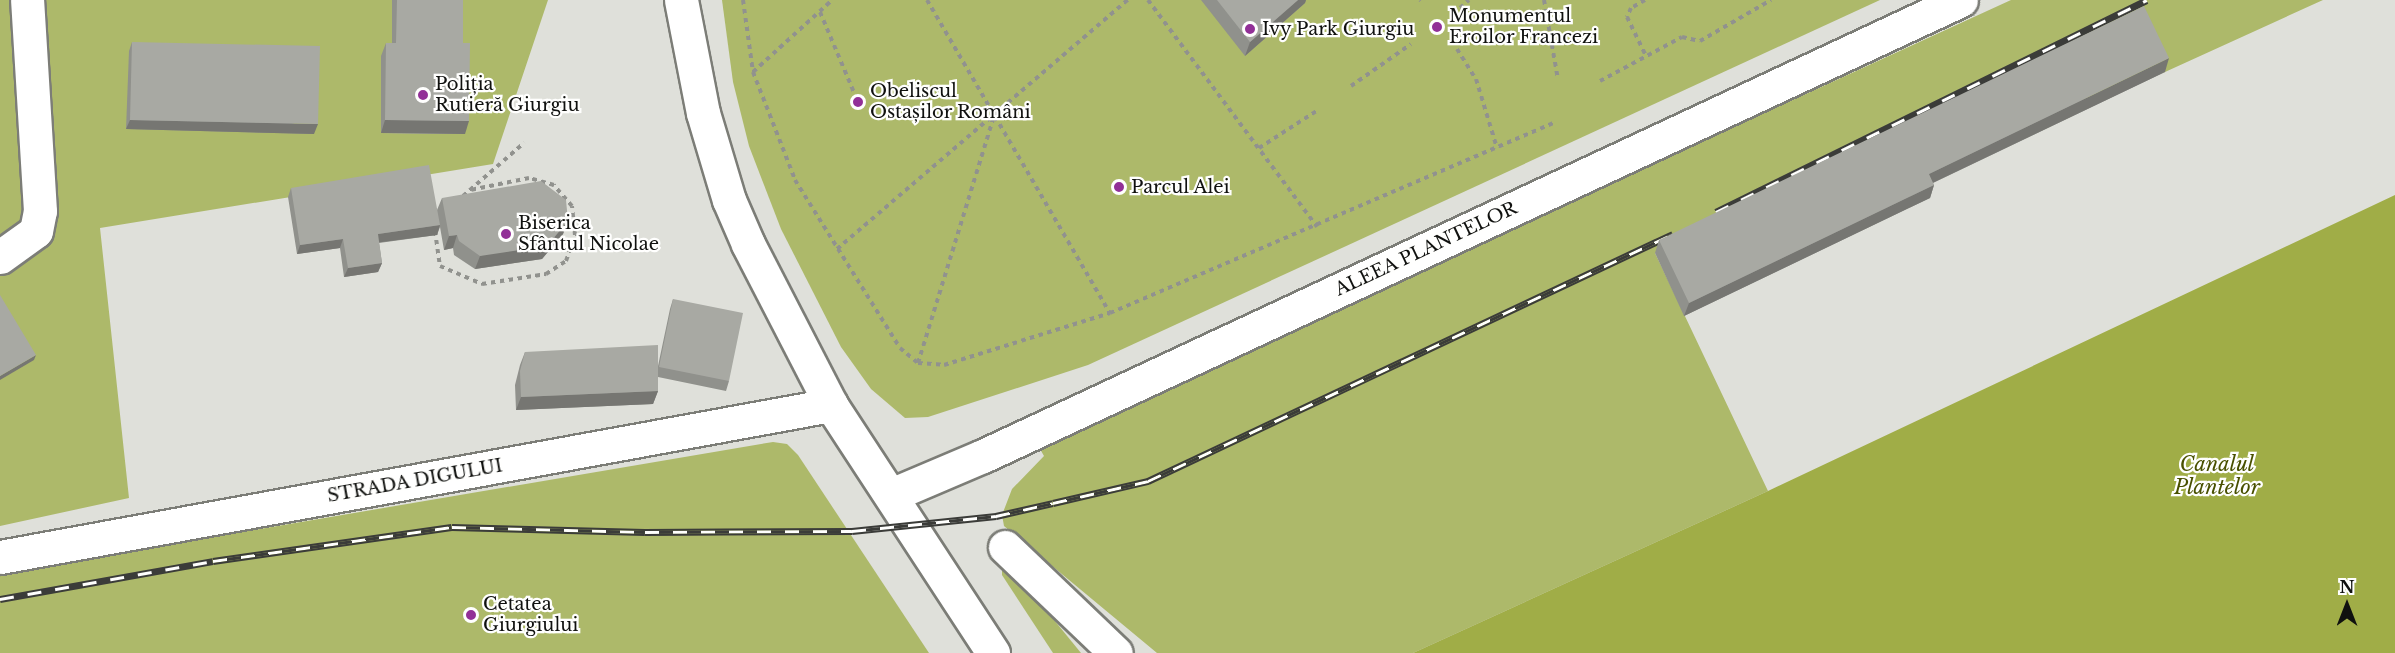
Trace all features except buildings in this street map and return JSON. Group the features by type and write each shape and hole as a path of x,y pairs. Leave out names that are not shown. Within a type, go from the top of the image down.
{"main road":[{"path":"0,257 20,246 36,231 40,211 27,0"},
{"path":"681,0 703,113 729,200 831,405 993,653"},
{"name":"ALEEA PLANTELOR","path":"891,495 983,456 1961,0"},
{"name":"STRADA DIGULUI","path":"0,557 831,405"},
{"path":"1005,547 1116,653"}],"path":[{"path":"743,0 753,72 795,180 900,348 918,363 944,365 1110,313 1317,227 1553,123"},
{"path":"753,72 832,0"},
{"path":"927,0 1110,313"},
{"path":"837,249 1128,0"},
{"path":"1148,0 1317,227"},
{"path":"1460,8 1469,0"},
{"path":"1544,0 1558,79"},
{"path":"1645,0 1632,8 1627,17 1646,56"},
{"path":"1600,81 1682,37 1700,41 1771,0"},
{"path":"820,11 858,102"},
{"path":"1351,86 1411,44"},
{"path":"1457,49 1476,79 1497,148"},
{"path":"1259,148 1318,110"},
{"path":"918,363 994,115"},
{"path":"461,198 524,144"},
{"path":"434,221 440,266 483,284 546,274 566,261 575,236 572,206 554,185 529,178 470,190"}],"shaded area":[{"path":"0,0 392,0 392,56 381,133 464,134 458,0 548,0 493,164 100,228 129,498 0,526"},
{"name":"Parcul Alei","path":"722,0 1880,0 1088,365 928,417 905,418 871,389 841,347 781,229 749,146 733,82"},
{"path":"2011,0 2323,0 2165,72 1655,253 1768,491 1413,653 1157,653 1004,526 1002,515 1012,489 1044,456 1040,449 1054,438"},
{"path":"773,442 787,444 798,455 929,653 0,653 0,573"},
{"path":"1002,556 1081,653 1053,653 1002,575"}],"water":[{"name":"Canalul Plantelor","path":"2395,195 2395,653 1413,653 1768,491"}],"railway":[{"path":"1716,212 2147,0"},
{"path":"0,599 213,561 452,527 645,532 852,531 996,516 1148,481 1673,234"}],"place":[{"name":"Monumentul Eroilor Francezi","path":"1437,27"},
{"name":"Ivy Park Giurgiu","path":"1250,29"},
{"name":"Poliția Rutieră Giurgiu","path":"423,95"},
{"name":"Obeliscul Ostașilor Români","path":"858,102"},
{"name":"Parcul Alei","path":"1119,187"},
{"name":"Biserica Sfântul Nicolae","path":"506,234"},
{"name":"Cetatea Giurgiului","path":"471,615"}]}
